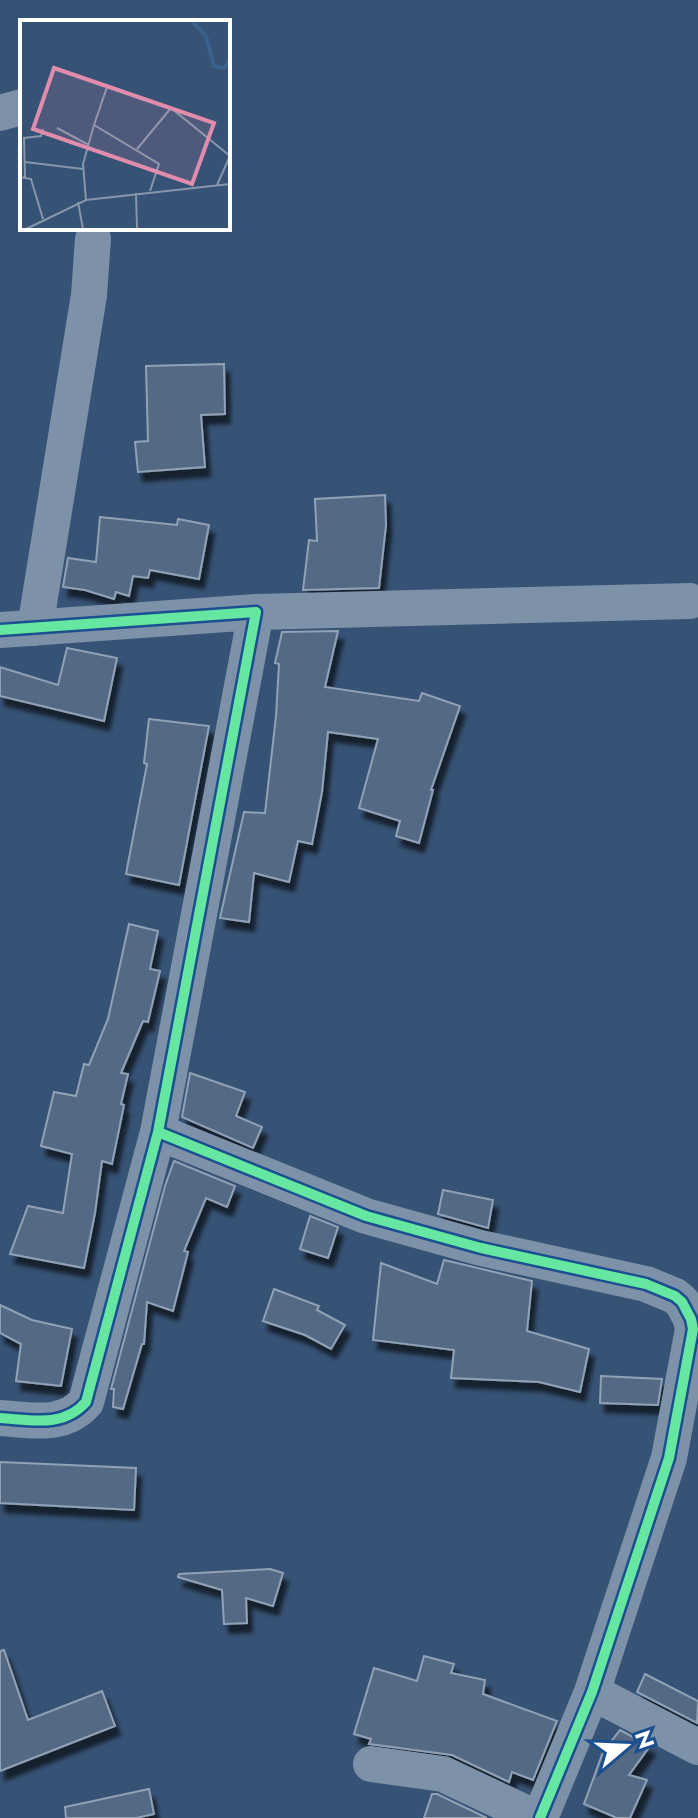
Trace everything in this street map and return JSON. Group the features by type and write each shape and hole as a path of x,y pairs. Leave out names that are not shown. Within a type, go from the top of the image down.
{"street":[{"path":"0,113 20,108"},
{"path":"35,628 89,295 93,239"},
{"path":"0,630 256,612 690,601"},
{"path":"0,1418 63,1420 76,1413 86,1402 158,1132 256,612"},
{"path":"158,1132 366,1216 481,1248 646,1284 675,1296 691,1319 693,1329 669,1458 592,1692 538,1818 443,1774 371,1764"},
{"path":"592,1692 698,1747"}],"building":[{"path":"224,364 225,414 201,415 205,467 138,472 135,442 148,441 146,366"},
{"path":"385,495 386,525 379,588 303,590 309,540 317,541 315,499"},
{"path":"100,517 177,525 178,519 209,525 199,579 150,570 148,578 133,576 129,596 116,592 114,599 63,587 68,558 96,562"},
{"path":"338,631 325,687 419,701 422,693 460,706 431,790 419,843 396,836 400,821 359,808 378,739 328,732 322,792 312,844 298,841 289,882 254,873 249,922 220,918 244,812 265,813 276,716 279,664 275,663 282,632"},
{"path":"67,648 117,658 104,721 0,696 0,667 58,685"},
{"path":"149,719 209,726 179,885 126,874 147,764 144,763"},
{"path":"129,924 158,931 150,969 160,971 148,1022 143,1021 121,1073 128,1074 121,1104 124,1105 112,1164 102,1161 84,1268 10,1254 28,1206 63,1213 72,1154 41,1146 54,1092 76,1096 84,1064 89,1065 108,1019"},
{"path":"190,1073 245,1092 236,1116 262,1127 253,1148 182,1117"},
{"path":"174,1161 235,1186 227,1207 206,1198 184,1251 188,1252 173,1311 147,1302 144,1344 123,1409 113,1407 114,1389 111,1389"},
{"path":"443,1190 493,1200 488,1228 438,1214"},
{"path":"310,1216 338,1227 328,1258 300,1249"},
{"path":"444,1260 532,1281 527,1331 589,1349 580,1392 539,1382 451,1378 454,1350 373,1340 381,1263 437,1284"},
{"path":"274,1289 319,1306 317,1310 345,1325 331,1349 305,1335 263,1321"},
{"path":"0,1305 32,1320 72,1329 61,1386 16,1381 21,1344 0,1333"},
{"path":"601,1376 662,1379 658,1405 600,1403"},
{"path":"0,1462 136,1468 134,1510 0,1503"},
{"path":"270,1569 283,1573 273,1606 246,1598 247,1623 224,1624 222,1590 178,1577 179,1574"},
{"path":"4,1650 28,1720 102,1691 115,1726 0,1771 0,1651"},
{"path":"424,1656 454,1664 451,1673 485,1680 483,1694 557,1721 533,1780 512,1772 509,1782 452,1755 369,1744 371,1739 354,1734 374,1668 417,1681"},
{"path":"645,1674 698,1701 697,1723 637,1692"},
{"path":"620,1730 650,1746 629,1775 647,1780 630,1818 617,1818 584,1804 603,1752"},
{"path":"149,1789 154,1814 136,1818 66,1818 65,1807"},
{"path":"432,1794 437,1794 487,1818 424,1818"}],"cycle path":[{"path":"0,630 256,612 158,1132 86,1402 67,1416 57,1419 0,1418"},
{"path":"158,1132 366,1216 481,1248 646,1284 682,1302 693,1329 669,1458 592,1692 540,1818"}]}
